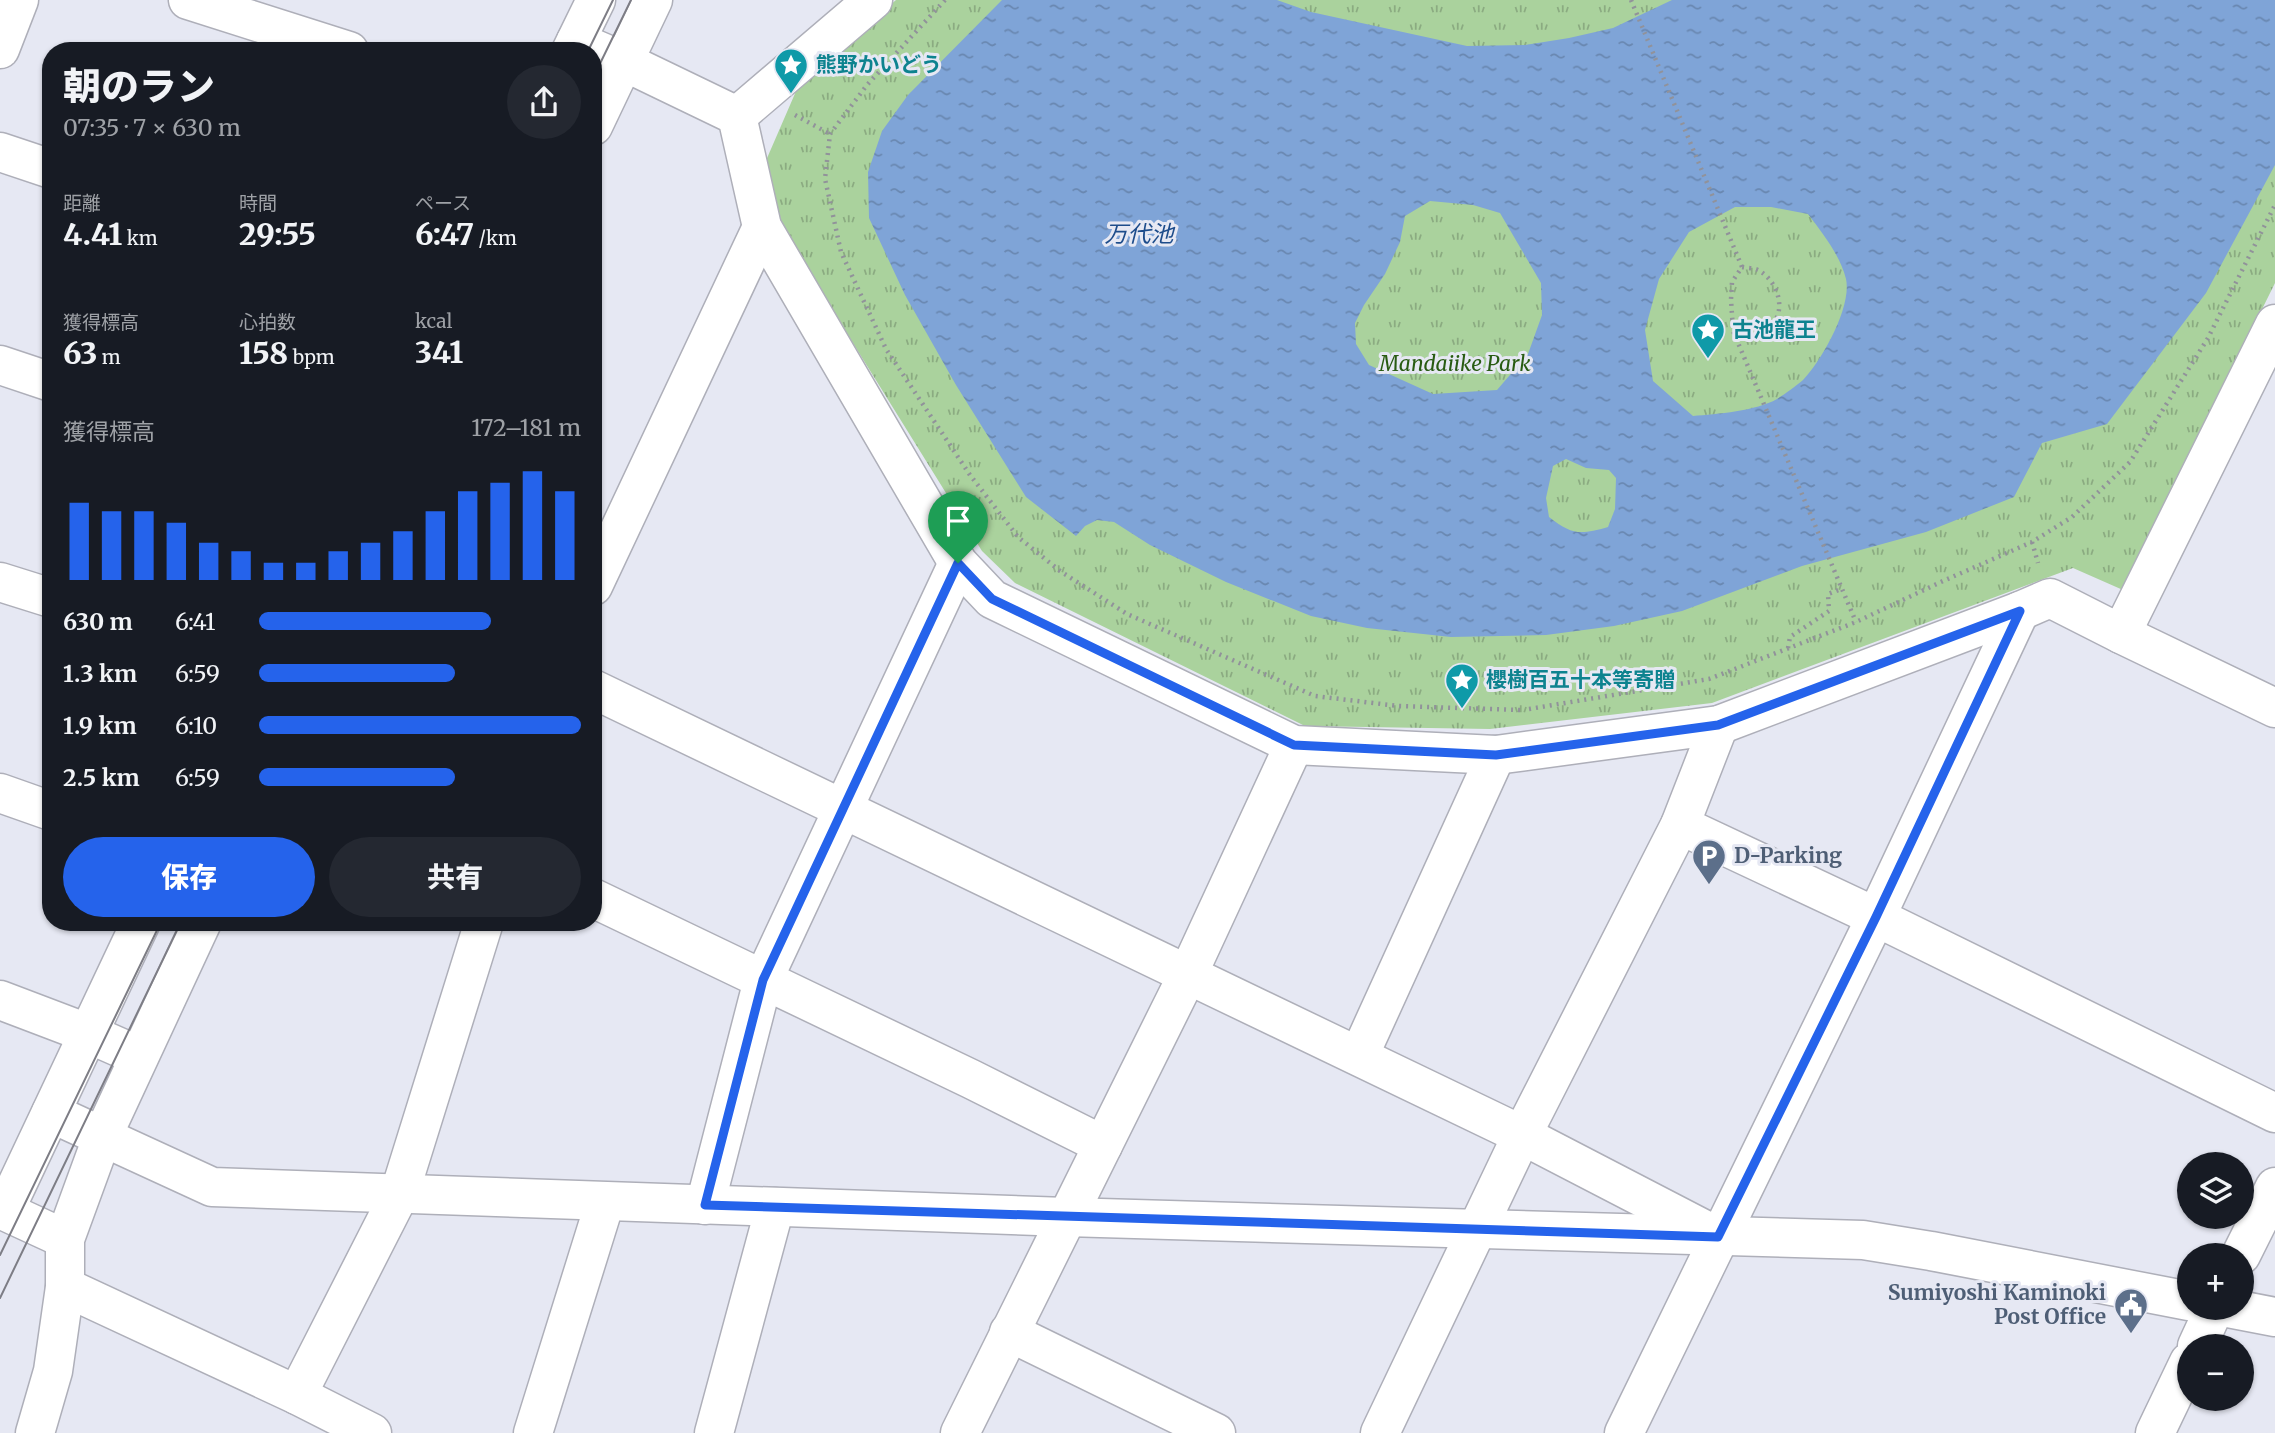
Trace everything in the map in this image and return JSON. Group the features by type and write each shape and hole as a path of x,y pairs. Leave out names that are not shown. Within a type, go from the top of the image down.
{"street":[{"path":"0,49 19,0"},
{"path":"188,0 321,42"},
{"path":"576,42 596,0"},
{"path":"602,108 653,0"},
{"path":"737,116 873,0"},
{"path":"602,55 625,62 737,116"},
{"path":"737,116 762,228 958,563 992,599 1294,745 1496,755 1718,725 2020,611 2050,597 2275,708"},
{"path":"0,152 42,166"},
{"path":"602,567 762,228"},
{"path":"2122,634 2275,324"},
{"path":"0,365 42,379"},
{"path":"705,1205 763,980 958,563"},
{"path":"0,582 42,595"},
{"path":"1623,1433 1876,917 2020,611"},
{"path":"602,693 1522,1135 1718,1237"},
{"path":"1380,1433 1522,1135 1680,825 1718,725"},
{"path":"960,1433 1188,974 1294,745"},
{"path":"1359,1056 1496,755"},
{"path":"0,793 42,808"},
{"path":"1680,825 1876,917 2275,1113"},
{"path":"602,902 971,1079 1102,1145"},
{"path":"65,1239 2,1210 137,931"},
{"path":"35,1433 53,1371 65,1287 65,1239 103,1135 198,931"},
{"path":"297,1395 399,1195 481,931"},
{"path":"0,1000 139,1056"},
{"path":"51,1113 212,1187 1066,1217 1863,1240 2177,1299"},
{"path":"2247,1243 2275,1187"},
{"path":"533,1433 605,1202"},
{"path":"714,1433 775,1207"},
{"path":"65,1287 297,1395 372,1433"},
{"path":"2254,1313 2275,1317"},
{"path":"1009,1332 1216,1433"},
{"path":"2155,1433 2177,1387"}],"path":[{"path":"945,0 867,85 831,134 825,179 841,252 886,349 970,475 1018,537 1060,571 1127,614 1315,696 1398,706 1518,710 1709,682 1856,622 2032,542 2072,517 2130,461 2208,338 2275,205"},
{"path":"1631,0 1742,267"},
{"path":"1742,267 1732,282 1733,331 1856,622"},
{"path":"1733,331 1759,332 1771,326 1779,314 1780,298 1774,283 1758,270 1742,267"},
{"path":"1788,648 1790,637 1829,611 1828,594 1841,589"}],"green space":[{"name":"万代池","path":"896,0 2275,0 2275,283 2123,590 2073,568 1712,703 1490,729 1305,726 1015,583 982,551 774,216 761,172 800,82"}],"water":[{"name":"万代池","path":"1002,0 1277,0 1311,12 1467,46 1525,45 1569,38 1613,28 1672,0 2275,0 2275,165 2206,293 2107,424 2042,443 2014,497 1926,532 1802,566 1682,611 1614,626 1546,635 1451,637 1367,628 1311,616 1226,582 1150,545 1114,522 1097,520 1085,526 1076,536 1026,497 956,385 905,295 869,218 868,172 882,131 908,95","holes":["1430,201 1473,205 1500,213 1541,283 1542,315 1528,354 1497,390 1433,394 1369,365 1356,344 1355,323 1385,274 1400,242 1405,216","1735,207 1771,207 1808,214 1835,253 1846,279 1847,291 1840,318 1827,347 1811,371 1777,399 1748,409 1693,416 1653,381 1645,330 1659,279 1689,232","1566,459 1586,468 1609,470 1616,478 1615,509 1608,527 1577,532 1549,517 1546,498 1553,466"]}],"tram line":[{"path":"592,42 613,0"},
{"path":"602,60 631,0"},
{"path":"0,1255 157,931"},
{"path":"0,1298 177,931"}],"place":[{"name":"熊野かいどう","path":"791,95"},
{"name":"古池龍王","path":"1708,360"},
{"name":"櫻樹百五十本等寄贈","path":"1462,710"},
{"name":"D-Parking","path":"1709,886"},
{"name":"Sumiyoshi Kaminoki Post Office","path":"2131,1335"}],"route":[{"path":"958,563 992,599 1294,745 1496,755 1718,725 2020,611 1876,917 1718,1237 705,1205 763,980 958,563"}],"park label":[{"name":"Mandaiike Park","path":"1455,364"}]}
